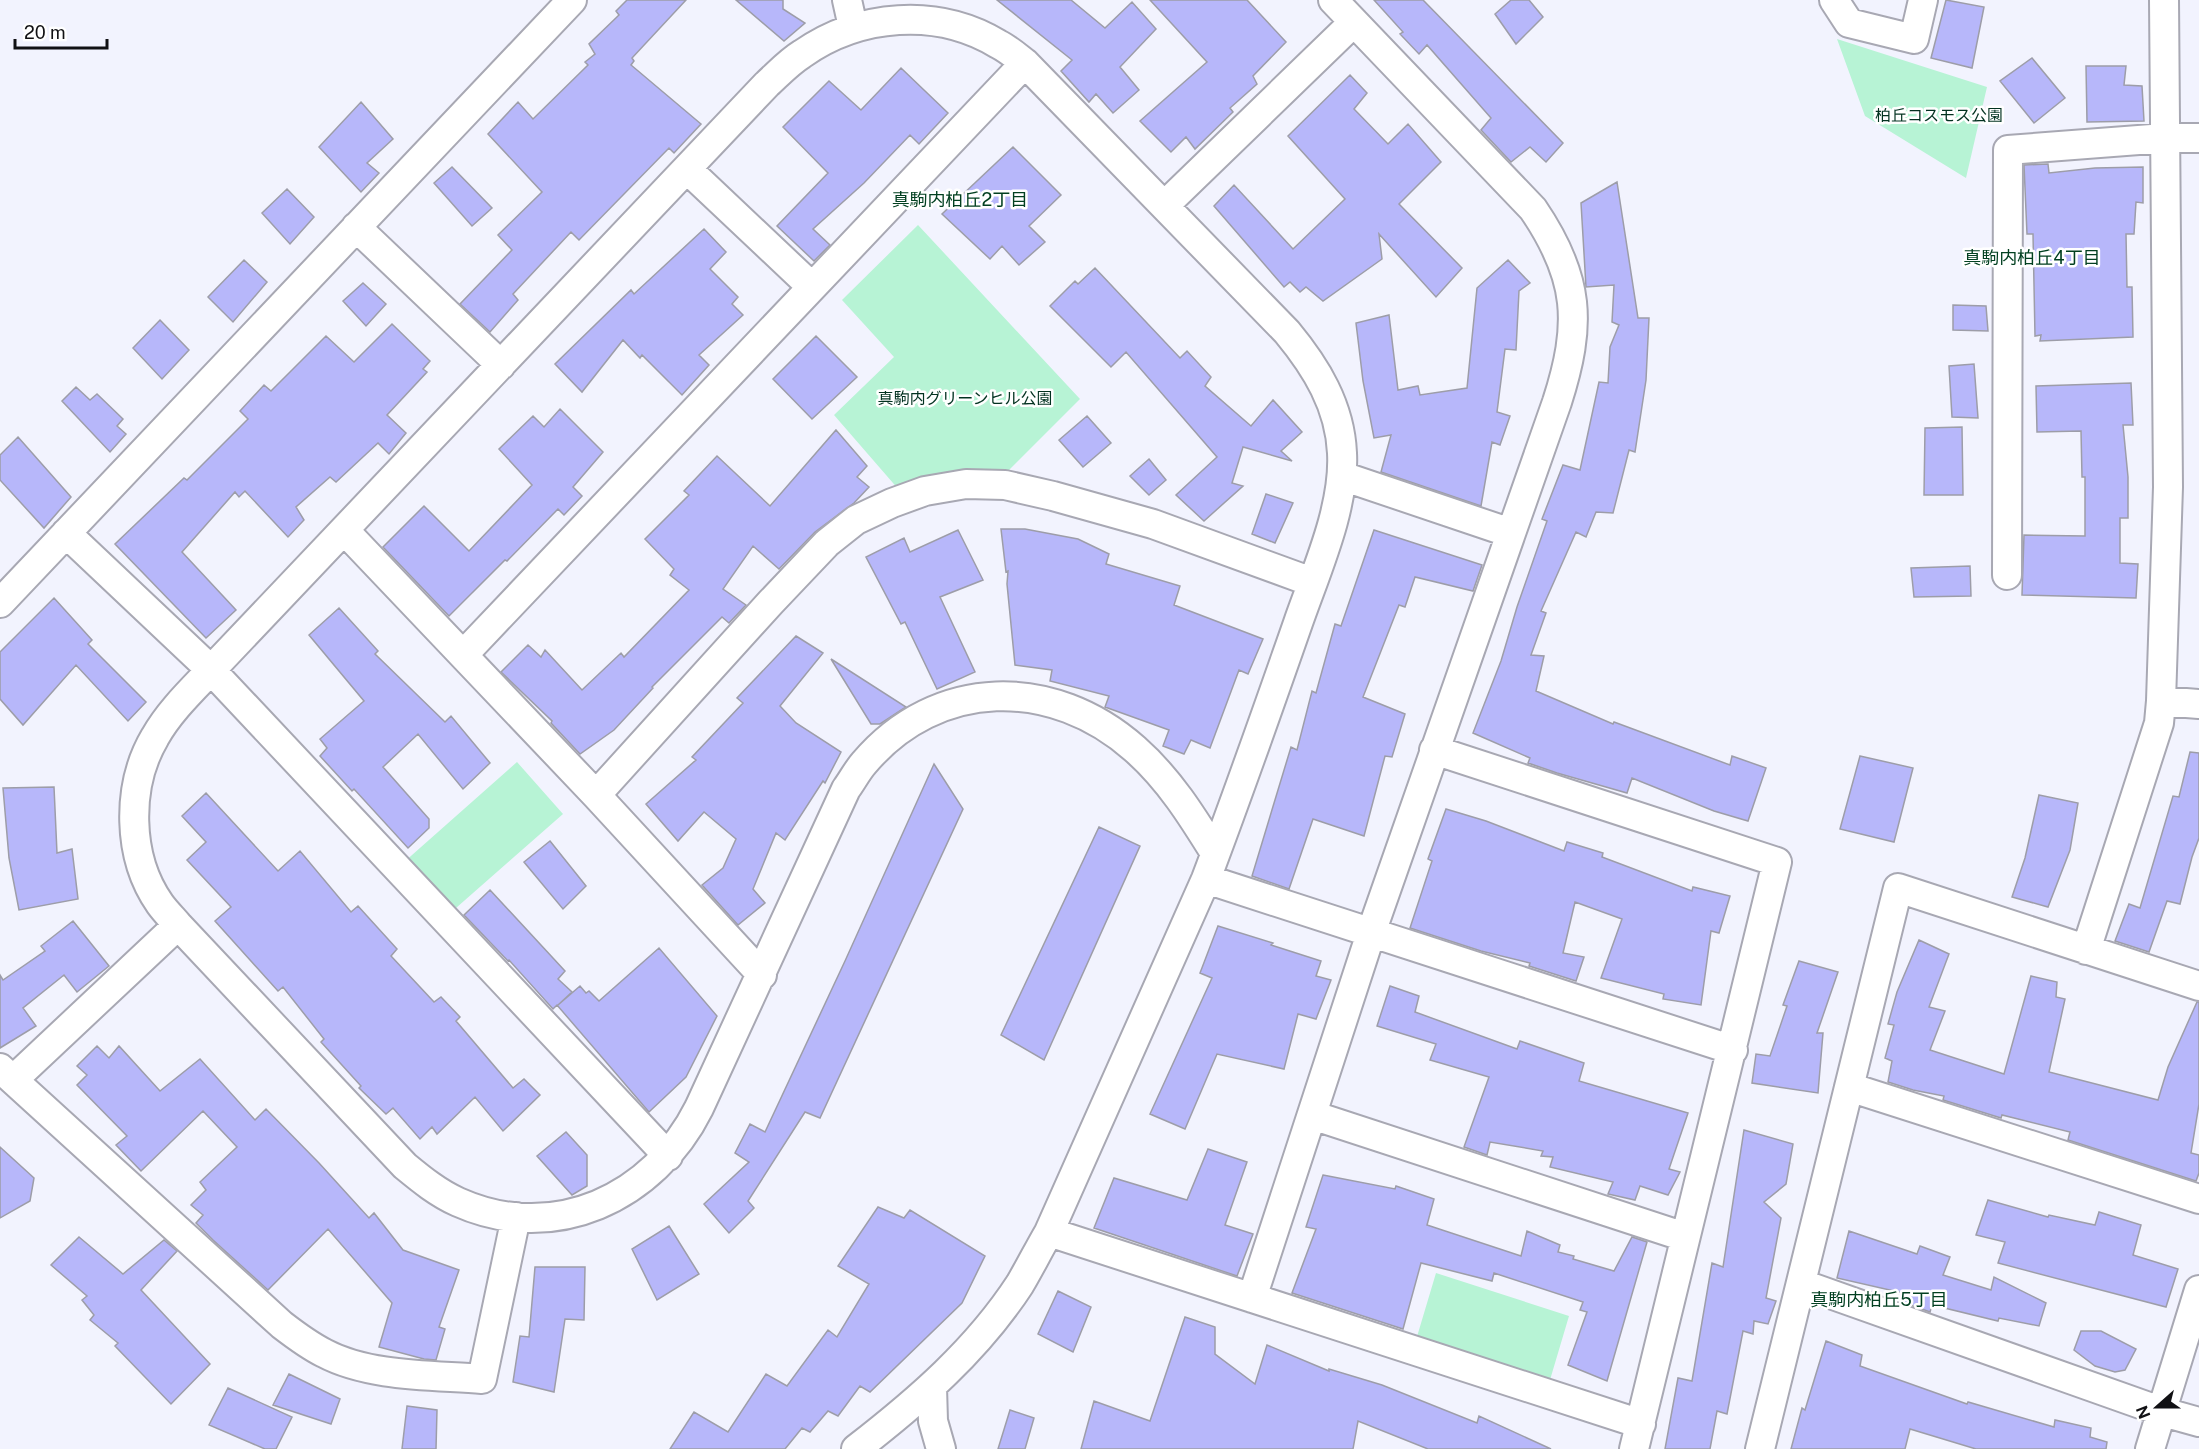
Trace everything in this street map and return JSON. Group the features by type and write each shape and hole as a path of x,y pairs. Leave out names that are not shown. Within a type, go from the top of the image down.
{"street":[{"path":"0,603 572,0"},
{"path":"847,0 853,27"},
{"path":"1252,1298 1371,933 1562,385 1572,349 1574,321 1571,291 1562,261 1551,235 1533,209 1333,0"},
{"path":"1834,0 1849,23 1914,39 1923,0"},
{"path":"2086,950 2159,723 2161,701 2168,487 2164,0"},
{"path":"856,1449 932,1387 965,1354 1020,1284 1049,1232 1211,866 1336,510 1342,476 1342,451 1333,406 1324,384 1307,356 1287,332 1025,63 998,44 968,30 934,21 908,19 880,21 853,27 813,46 783,69 168,716 154,738 143,763 135,793 134,818 137,846 145,874 159,903 177,925 405,1166 431,1187 458,1202 484,1211 516,1217 561,1215 603,1203 625,1192 648,1176 668,1156 690,1128 846,789 864,764 886,741 914,721 940,708 969,700 1002,696 1032,697 1062,704 1090,716 1115,732 1155,768 1180,798 1211,866 1371,933 1733,1050"},
{"path":"1165,206 1354,22"},
{"path":"463,655 1025,63"},
{"path":"2007,575 2008,150 2165,138 2199,138"},
{"path":"687,169 812,287"},
{"path":"356,227 501,365"},
{"path":"1342,476 1512,533"},
{"path":"596,795 827,543 856,520 925,491 966,483 1005,484 1153,524 1312,582"},
{"path":"344,530 596,795 762,975"},
{"path":"66,533 211,670 668,1156"},
{"path":"2161,701 2199,704"},
{"path":"1049,1232 1252,1298 1637,1437 1777,862 1434,750"},
{"path":"1761,1449 1898,888 2199,986"},
{"path":"177,925 7,1074 282,1324 304,1342 325,1354 368,1368 482,1379 516,1217"},
{"path":"1849,1087 2199,1199"},
{"path":"1312,1115 1685,1237"},
{"path":"1802,1284 2163,1412 2199,1422"},
{"path":"2150,1449 2199,1290"},
{"path":"932,1387 933,1421 941,1449"}],"green space":[{"name":"柏丘コスモス公園","path":"1837,39 1987,87 1966,178 1865,116"},
{"name":"真駒内グリーンヒル公園","path":"918,225 1080,399 996,483 906,498 834,415 894,357 842,300"},
{"path":"517,762 563,814 448,915 403,863"},
{"path":"1436,1273 1569,1316 1547,1390 1413,1350"}],"building":[{"path":"627,0 686,0 632,58 634,61 631,65 701,124 674,153 669,148 579,240 571,232 513,294 518,300 490,332 460,304 512,250 498,235 542,192 488,134 518,102 533,119 588,65 585,62 595,54 589,44 619,15 616,11"},
{"path":"736,0 783,0 783,9 805,23 784,41"},
{"path":"997,0 1071,0 1105,28 1132,2 1156,29 1120,67 1139,90 1113,113 1096,94 1089,102 1061,71 1072,60"},
{"path":"1150,0 1247,0 1286,42 1253,76 1257,84 1230,108 1233,112 1195,149 1186,137 1171,152 1140,121 1207,62"},
{"path":"1374,0 1423,0 1563,143 1546,162 1530,147 1511,162 1481,130 1491,118 1427,45 1419,54"},
{"path":"1511,0 1529,0 1543,17 1516,44 1495,14"},
{"path":"1946,0 1984,7 1972,68 1931,58"},
{"path":"2032,58 2065,98 2034,123 2000,81"},
{"path":"2086,66 2126,66 2124,85 2142,86 2144,121 2087,122"},
{"path":"901,68 948,113 919,144 910,135 864,183 813,229 830,245 814,261 777,226 828,173 783,127 829,81 861,110"},
{"path":"1350,75 1367,93 1354,109 1388,144 1408,124 1441,162 1399,204 1462,268 1436,297 1379,234 1382,259 1323,301 1306,287 1300,292 1290,282 1284,287 1214,206 1234,185 1293,249 1345,199 1288,136"},
{"path":"361,102 393,139 367,163 379,173 361,192 319,147"},
{"path":"1013,147 1061,195 1029,226 1045,242 1019,265 1002,246 990,259 942,214"},
{"path":"2048,164 2049,173 2095,168 2143,167 2143,203 2136,202 2134,234 2126,234 2127,287 2132,287 2133,337 2040,341 2041,335 2035,336 2033,234 2027,234 2024,165"},
{"path":"452,167 492,208 472,226 434,183"},
{"path":"1617,182 1638,318 1649,318 1646,380 1635,452 1629,450 1613,513 1596,512 1586,537 1576,532 1541,611 1546,613 1531,655 1544,656 1536,691 1613,724 1614,722 1730,765 1732,756 1766,768 1748,821 1714,811 1632,778 1627,793 1557,773 1528,763 1530,758 1473,733 1501,661 1547,521 1542,519 1563,465 1580,470 1599,382 1608,383 1610,347 1619,325 1612,322 1614,285 1586,287 1581,203"},
{"path":"287,189 314,217 290,244 262,213"},
{"path":"704,229 726,252 710,269 738,297 732,304 743,315 699,355 709,365 682,395 642,355 640,358 623,340 582,392 555,364 631,290 634,294"},
{"path":"244,260 267,282 233,322 208,297"},
{"path":"1508,260 1530,283 1519,291 1516,350 1505,349 1497,412 1510,416 1500,445 1492,442 1481,506 1381,472 1391,435 1374,438 1363,381 1356,323 1389,315 1398,390 1418,386 1420,395 1467,388 1477,288"},
{"path":"1095,268 1180,358 1187,351 1211,377 1205,386 1251,426 1273,400 1302,432 1281,451 1292,461 1243,447 1232,483 1243,486 1204,521 1176,495 1217,457 1126,352 1111,367 1050,306 1075,281 1078,284"},
{"path":"363,283 386,304 366,326 343,301"},
{"path":"1953,305 1986,306 1988,331 1953,330"},
{"path":"160,320 189,350 162,379 133,348"},
{"path":"392,324 430,361 423,369 427,372 387,415 406,433 389,454 378,443 336,482 330,477 296,507 304,520 288,537 245,491 239,497 235,492 182,552 236,610 206,638 115,544 184,478 187,480 248,419 240,411 264,385 271,391 326,336 354,362"},
{"path":"816,336 857,377 812,419 773,379"},
{"path":"1974,364 1978,418 1952,417 1949,366"},
{"path":"2131,383 2133,425 2123,425 2128,477 2128,518 2120,518 2120,563 2138,564 2136,598 2022,595 2024,535 2085,536 2085,477 2082,477 2081,431 2037,432 2036,386"},
{"path":"76,387 90,400 97,394 123,419 117,426 126,434 110,452 62,401"},
{"path":"560,409 603,452 573,487 582,496 564,515 558,509 449,616 383,547 424,506 469,551 532,485 499,449 533,416 544,427"},
{"path":"1087,416 1111,443 1083,467 1059,440"},
{"path":"1962,427 1963,495 1924,495 1925,428"},
{"path":"836,430 867,466 857,477 869,487 854,503 815,532 779,569 753,546 723,589 746,605 729,623 722,617 652,687 614,730 580,754 551,723 552,721 501,672 528,645 541,657 545,650 582,690 621,653 624,657 689,590 670,575 674,569 645,539 689,495 684,491 717,456 770,506"},
{"path":"18,437 71,497 44,528 0,480 0,455"},
{"path":"1149,459 1166,480 1149,495 1130,476"},
{"path":"1266,494 1293,503 1275,543 1252,534"},
{"path":"1001,529 1025,529 1078,539 1109,554 1106,564 1180,586 1174,605 1263,639 1248,674 1239,670 1210,748 1191,740 1184,754 1163,746 1169,730 1105,707 1109,696 1050,681 1052,670 1015,665 1007,584 1008,571 1006,572"},
{"path":"958,530 983,580 940,597 975,672 937,689 905,622 901,624 866,557 904,538 910,552"},
{"path":"1374,530 1482,565 1473,591 1415,577 1405,607 1399,605 1363,697 1405,714 1392,757 1385,756 1364,836 1313,819 1289,889 1252,876 1291,747 1297,750 1312,691 1316,693 1335,624 1341,626"},
{"path":"1970,566 1971,596 1914,597 1911,568"},
{"path":"54,598 92,640 88,644 146,702 128,721 76,665 23,725 0,699 0,652"},
{"path":"339,608 378,651 375,654 445,722 451,716 490,763 463,789 418,734 383,767 429,819 429,828 408,848 320,756 327,748 320,739 364,701 309,635"},
{"path":"796,636 823,653 780,706 796,723 841,752 825,783 823,781 785,840 776,833 753,889 765,903 738,925 702,885 723,868 736,839 704,812 678,841 646,804 696,760 692,757 743,703 737,698"},
{"path":"831,659 906,707 880,724 871,724"},
{"path":"2190,752 2199,753 2199,838 2180,904 2167,901 2149,952 2115,941 2129,904 2140,908 2173,796 2179,797"},
{"path":"1860,756 1913,768 1894,842 1840,829"},
{"path":"934,764 963,809 820,1118 805,1112 748,1201 754,1208 729,1233 704,1204 749,1162 735,1153 750,1124 765,1132"},
{"path":"54,787 57,853 72,849 78,899 19,910 9,858 3,788"},
{"path":"206,793 278,871 300,851 351,912 358,906 397,949 391,956 434,1002 441,997 460,1017 456,1021 513,1088 524,1079 540,1095 503,1131 475,1097 437,1134 432,1127 420,1139 393,1108 386,1114 359,1088 361,1086 321,1042 324,1039 283,987 278,991 215,921 231,907 187,860 206,842 182,816"},
{"path":"2039,795 2078,803 2070,850 2048,907 2012,897 2025,858"},
{"path":"1446,809 1486,821 1564,851 1567,842 1603,853 1602,857 1692,891 1693,887 1730,896 1719,933 1711,931 1701,1005 1663,999 1664,994 1601,978 1622,919 1575,902 1563,953 1584,957 1576,981 1529,966 1530,963 1481,951 1410,928 1432,861 1428,859"},
{"path":"1099,827 1140,846 1044,1060 1001,1035"},
{"path":"550,841 586,886 563,909 524,862"},
{"path":"490,890 565,971 558,979 572,992 558,1005 580,986 599,1001 659,948 717,1016 686,1077 649,1112 557,1005 553,1009 464,915"},
{"path":"73,921 109,966 77,992 64,975 23,1008 36,1026 0,1048 0,975 3,980 45,951 41,946"},
{"path":"1218,926 1321,961 1316,976 1331,980 1316,1019 1298,1014 1284,1069 1217,1054 1185,1129 1150,1114 1212,978 1200,973"},
{"path":"1919,940 1949,954 1929,1007 1945,1011 1930,1050 2004,1074 2031,976 2057,982 2056,997 2065,999 2049,1072 2158,1100 2168,1067 2197,1002 2199,1002 2199,1104 2191,1153 2199,1155 2199,1173 2196,1181 2068,1140 2070,1132 2002,1115 2001,1118 1943,1100 1944,1096 1888,1082 1892,1061 1885,1058 1894,1025 1888,1024 1897,992"},
{"path":"1799,961 1838,972 1817,1033 1823,1033 1818,1093 1752,1083 1756,1054 1770,1056 1787,1006 1783,1005"},
{"path":"1390,986 1419,996 1415,1012 1517,1049 1520,1041 1584,1063 1579,1081 1688,1113 1669,1169 1680,1172 1668,1195 1640,1186 1635,1200 1608,1194 1613,1182 1550,1167 1553,1157 1541,1156 1543,1151 1490,1142 1487,1155 1464,1147 1489,1077 1430,1060 1436,1044 1377,1026"},
{"path":"97,1046 109,1058 119,1046 160,1091 200,1059 255,1120 266,1109 369,1218 374,1213 403,1250 459,1270 439,1327 445,1329 436,1360 379,1347 392,1303 328,1229 268,1290 213,1240 196,1223 203,1215 191,1205 206,1190 200,1182 237,1147 203,1111 141,1171 116,1145 127,1136 77,1085 87,1075 77,1066"},
{"path":"1744,1130 1793,1144 1786,1184 1764,1202 1781,1218 1766,1298 1776,1301 1768,1324 1754,1321 1753,1334 1743,1331 1727,1414 1717,1411 1710,1449 1665,1449 1678,1378 1692,1381 1712,1263 1723,1267"},
{"path":"566,1132 587,1155 587,1186 572,1195 537,1156"},
{"path":"0,1147 34,1178 30,1201 0,1218"},
{"path":"1208,1149 1247,1162 1225,1225 1253,1234 1237,1276 1094,1228 1114,1178 1187,1200"},
{"path":"1323,1175 1395,1189 1396,1186 1434,1199 1427,1225 1521,1256 1527,1231 1560,1245 1558,1252 1574,1256 1573,1259 1614,1271 1632,1237 1647,1242 1607,1381 1568,1365 1587,1312 1580,1310 1583,1302 1494,1273 1492,1281 1421,1263 1403,1329 1292,1293 1316,1229 1306,1227"},
{"path":"1988,1200 2048,1217 2049,1215 2095,1225 2099,1212 2141,1225 2133,1255 2178,1269 2166,1307 1998,1263 2005,1242 1976,1235"},
{"path":"878,1207 904,1218 910,1210 985,1256 962,1303 870,1392 860,1386 838,1416 828,1411 810,1432 802,1428 785,1449 670,1449 694,1412 728,1432 766,1374 787,1386 828,1330 837,1337 869,1284 838,1266"},
{"path":"669,1226 699,1274 657,1300 632,1249"},
{"path":"1849,1231 1917,1254 1920,1246 1950,1257 1943,1275 1991,1290 1994,1277 2046,1303 2039,1326 1999,1318 1998,1321 1932,1305 1930,1312 1900,1301 1903,1293 1837,1278"},
{"path":"79,1237 123,1274 164,1240 177,1251 141,1290 210,1364 171,1404 115,1346 118,1343 90,1320 94,1315 82,1300 87,1296 51,1265"},
{"path":"535,1267 585,1267 584,1320 565,1319 554,1392 513,1382 520,1336 529,1337"},
{"path":"1058,1291 1091,1307 1073,1352 1038,1334"},
{"path":"1185,1317 1215,1327 1215,1354 1255,1384 1267,1345 1329,1371 1329,1369 1382,1385 1477,1423 1479,1416 1551,1449 1428,1449 1358,1421 1353,1449 1081,1449 1094,1401 1150,1421"},
{"path":"2081,1331 2101,1331 2136,1349 2125,1370 2115,1372 2095,1366 2074,1350"},
{"path":"1826,1341 1862,1355 1860,1366 1967,1404 1968,1402 2054,1427 2055,1420 2091,1428 2090,1437 2107,1442 2106,1449 1976,1449 1910,1429 1905,1449 1791,1449 1802,1408 1805,1410"},
{"path":"289,1374 340,1399 331,1424 273,1405"},
{"path":"228,1388 292,1417 276,1449 265,1449 209,1425"},
{"path":"407,1406 437,1410 436,1449 402,1449"},
{"path":"1010,1410 1034,1418 1025,1449 998,1449"}],"district":[{"name":"真駒内柏丘2丁目","path":"960,200"},
{"name":"真駒内柏丘4丁目","path":"2032,258"},
{"name":"真駒内柏丘5丁目","path":"1879,1300"}]}
